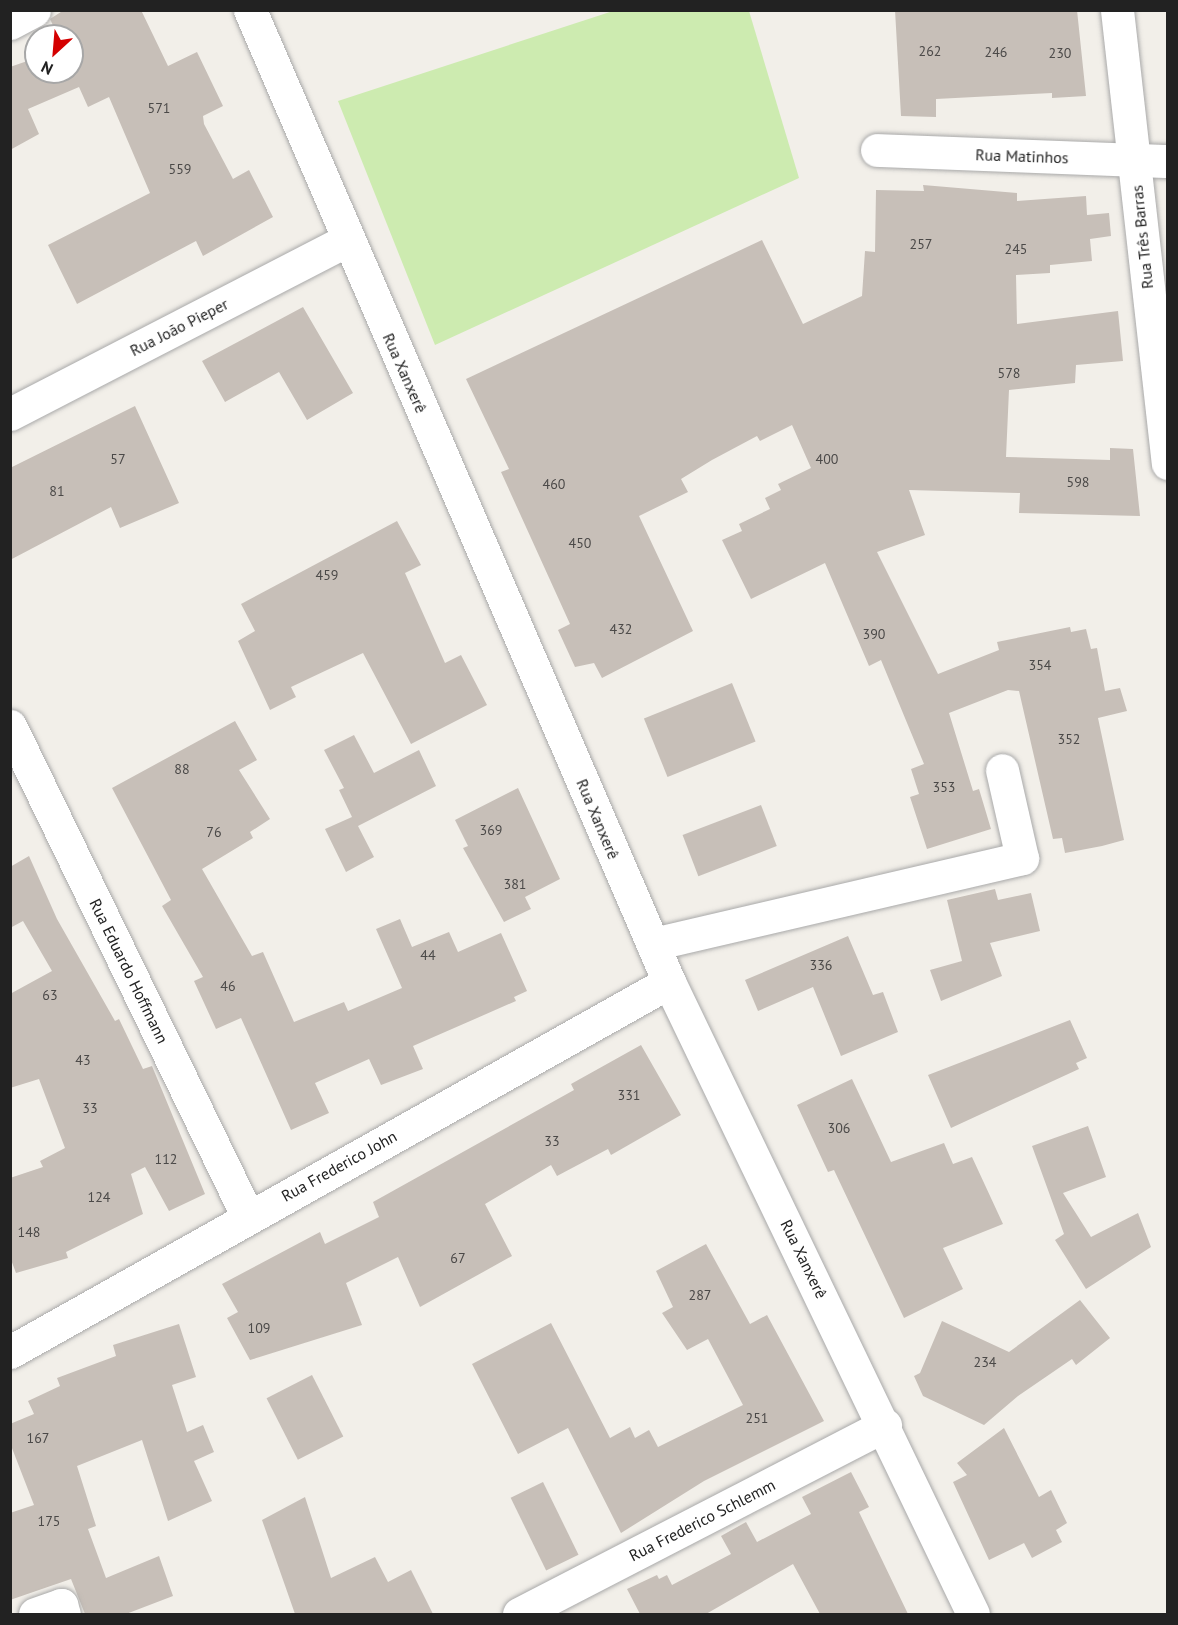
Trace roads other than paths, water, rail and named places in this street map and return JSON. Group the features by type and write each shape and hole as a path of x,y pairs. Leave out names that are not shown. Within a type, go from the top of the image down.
{"street":[{"path":"10,23 34,10"},
{"name":"Rua Xanxerê","path":"250,10 347,240 669,982 885,1425 973,1614"},
{"name":"Rua Três Barras","path":"1117,10 1167,463"},
{"name":"Rua Matinhos","path":"877,150 1167,161"},
{"name":"Rua João Pieper","path":"10,414 347,240"},
{"name":"Rua Eduardo Hoffmann","path":"10,726 248,1217"},
{"path":"652,944 1022,858 1002,770"},
{"name":"Rua Frederico John","path":"10,1352 669,982"},
{"name":"Rua Frederico Schlemm","path":"519,1614 885,1425"},
{"path":"35,1614 61,1605 64,1614"}]}
